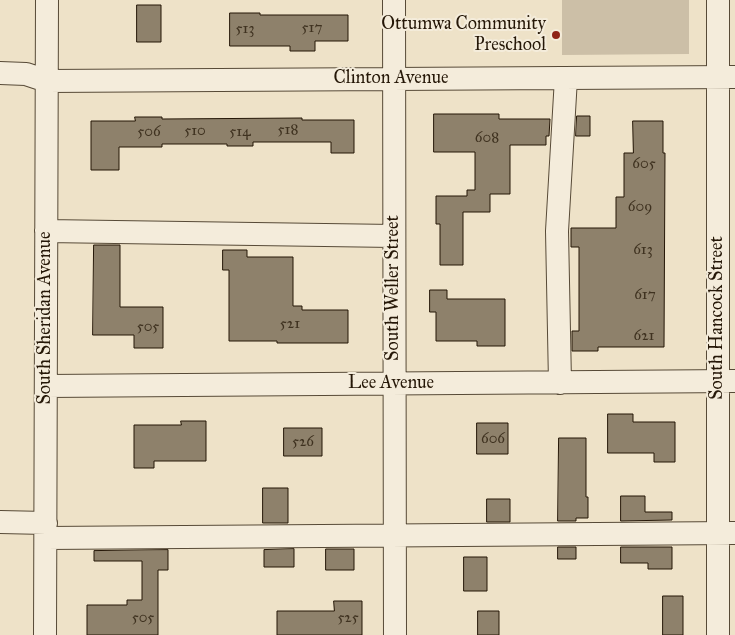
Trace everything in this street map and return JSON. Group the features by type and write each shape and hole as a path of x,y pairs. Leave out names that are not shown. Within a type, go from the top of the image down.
{"street":[{"name":"South Sheridan Avenue","path":"46,635 47,0"},
{"name":"South Weller Street","path":"394,0 395,635"},
{"name":"South Hancock Street","path":"718,0 726,77 726,533 718,635"},
{"name":"Clinton Avenue","path":"0,73 26,74 47,81 726,77"},
{"path":"560,383 557,231 566,78"},
{"path":"46,231 394,236"},
{"name":"Lee Avenue","path":"46,386 726,381"},
{"path":"0,522 46,530 395,536 726,533"}],"shaded area":[{"path":"562,0 689,0 689,54 562,55"}],"building":[{"path":"137,5 161,5 161,42 137,42"},
{"path":"230,13 348,15 348,41 315,41 315,51 290,51 290,46 230,46"},
{"path":"434,114 499,114 499,119 550,119 549,136 546,136 546,145 510,145 510,194 490,194 490,212 463,212 463,265 440,265 440,224 436,224 436,196 467,196 467,190 475,190 475,152 434,152"},
{"path":"577,116 590,116 590,136 576,136"},
{"path":"135,117 162,117 162,119 302,118 302,120 354,120 354,153 331,153 331,142 253,142 253,146 162,144 162,147 119,147 119,170 91,170 91,121 135,121"},
{"path":"633,121 663,121 663,153 665,153 664,347 598,347 598,351 572,351 572,331 579,331 579,247 571,247 571,228 616,228 616,197 624,197 624,153 633,153"},
{"path":"94,245 120,245 120,307 163,307 163,348 134,348 134,335 93,335"},
{"path":"223,250 247,250 247,257 293,257 293,306 302,306 302,310 348,310 348,343 229,341 229,270 223,270"},
{"path":"430,290 447,290 447,299 505,299 505,346 477,346 477,341 436,341 436,312 430,312"},
{"path":"608,414 633,414 633,422 675,422 675,462 654,462 654,453 608,453"},
{"path":"181,421 206,421 206,461 154,461 154,468 134,468 134,425 181,425"},
{"path":"477,423 508,423 508,454 477,454"},
{"path":"284,428 322,428 322,456 284,456"},
{"path":"559,438 586,438 588,518 576,518 576,521 558,521"},
{"path":"263,488 288,488 288,523 263,523"},
{"path":"621,496 645,496 645,512 672,512 672,520 621,521"},
{"path":"487,499 510,499 510,522 487,522"},
{"path":"558,547 576,547 576,559 558,559"},
{"path":"621,547 672,547 672,569 648,569 648,563 621,563"},
{"path":"294,549 294,567 264,567 264,550"},
{"path":"326,549 354,549 354,570 326,570"},
{"path":"168,550 168,570 158,570 158,635 87,635 87,605 127,605 127,600 142,600 142,561 94,561 94,551"},
{"path":"464,557 487,557 487,591 464,591"},
{"path":"663,596 683,596 683,635 663,635"},
{"path":"334,601 362,601 362,635 277,635 277,611 334,611"},
{"path":"478,611 499,611 499,635 478,635"}],"place":[{"name":"Ottumwa Community Preschool","path":"556,35"}]}
